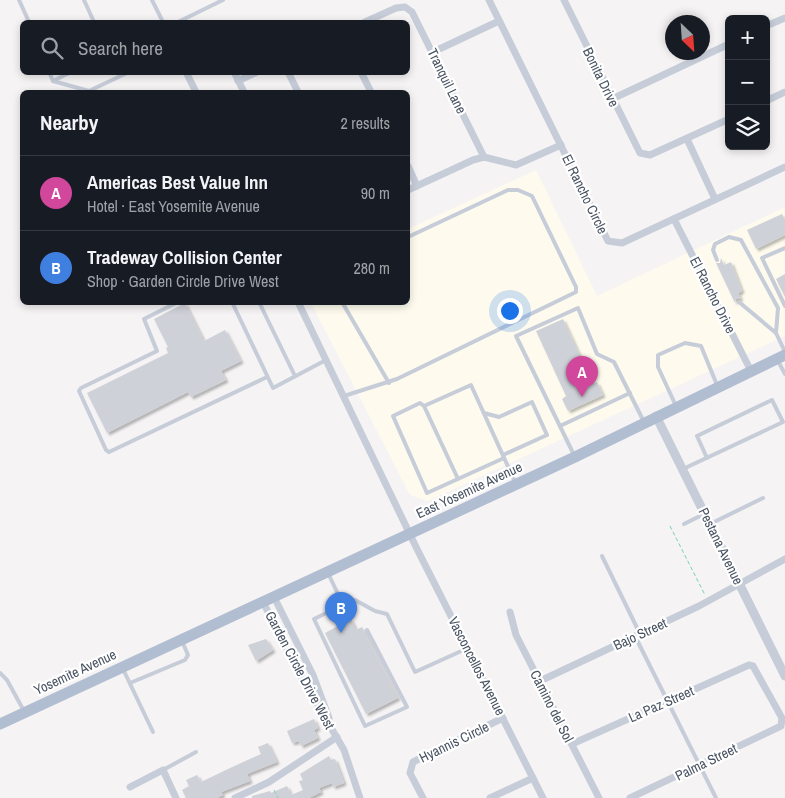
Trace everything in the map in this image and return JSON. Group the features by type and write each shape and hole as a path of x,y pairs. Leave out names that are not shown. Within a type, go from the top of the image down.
{"main road":[{"name":"East Yosemite Avenue","path":"163,648 517,485 782,355"},
{"name":"Yosemite Avenue","path":"0,724 163,648"}],"street":[{"name":"El Rancho Circle","path":"489,0 608,241 622,243 785,167"},
{"name":"Bonita Drive","path":"564,0 640,154 650,155 687,139"},
{"name":"Tranquil Lane","path":"369,20 396,8 405,7 412,12 484,157"},
{"path":"770,24 785,18"},
{"path":"433,52 499,21"},
{"path":"612,99 725,46"},
{"path":"188,75 195,90"},
{"path":"235,75 243,90"},
{"path":"238,81 251,75"},
{"path":"290,75 297,90"},
{"path":"363,75 370,90"},
{"path":"770,99 785,92"},
{"path":"715,199 687,139 725,121"},
{"path":"410,189 473,160 484,157 516,165 561,146"},
{"path":"410,170 417,186"},
{"name":"El Rancho Drive","path":"674,219 751,371"},
{"name":"Vasconcellos Avenue","path":"299,305 410,534 543,798"},
{"name":"Pestana Avenue","path":"656,416 785,676"},
{"name":"Bajo Street","path":"540,681 638,635 785,559"},
{"name":"Garden Circle Drive West","path":"268,599 313,675 336,737"},
{"name":"Garden Circle Drive West","path":"268,599 303,680 344,750 360,798"},
{"name":"Camino del Sol","path":"510,612 516,635 599,798"},
{"name":"La Paz Street","path":"572,744 750,665 757,670 778,710 782,718 781,726"},
{"name":"Hyannis Circle","path":"423,798 410,773 413,762 503,718"},
{"name":"Palma Street","path":"630,798 781,726"},
{"path":"235,798 269,782 336,737"},
{"path":"130,787 163,770 176,798"},
{"path":"490,798 533,778"}],"lane":[{"path":"19,0 27,20"},
{"path":"84,0 93,20"},
{"path":"152,0 162,20"},
{"path":"182,20 223,0"},
{"path":"50,75 53,81"},
{"path":"53,81 65,75"},
{"path":"91,90 123,75"},
{"path":"53,81 85,90"},
{"path":"344,396 389,382 576,292 576,286 532,196 526,192 508,190 410,236"},
{"path":"717,260 713,250 715,244 730,237 741,240 778,308 776,333 785,374"},
{"path":"785,248 762,258 785,306"},
{"path":"739,302 776,333"},
{"path":"172,305 144,318 158,350 80,388 79,391 106,450 109,452 267,377"},
{"path":"233,305 272,388 326,360"},
{"path":"260,305 295,376"},
{"path":"344,305 389,382"},
{"path":"575,457 516,336 578,308 597,354 614,362 644,422"},
{"path":"677,406 658,367 658,355 686,343 701,346 718,387"},
{"path":"424,406 471,384 517,485"},
{"path":"560,426 630,394"},
{"path":"683,469 707,458 783,422 772,400 697,436 707,458"},
{"path":"458,479 424,406 420,403 393,416 427,493 458,479 547,435 532,402 499,417 484,413"},
{"path":"710,524 763,498"},
{"path":"684,524 705,514"},
{"path":"602,556 666,701 716,798"},
{"path":"328,572 343,605"},
{"path":"367,630 407,707 365,726 314,619 355,600 375,611 387,614 415,672 468,648"},
{"path":"130,683 185,660 188,655 181,639"},
{"path":"122,667 153,732"},
{"path":"0,673 7,680 24,713"},
{"path":"163,770 196,752"}],"path":[{"path":"670,526 705,594"},
{"path":"269,782 278,798"}],"shaded area":[{"path":"536,170 597,296 785,207 785,336 428,501 410,495 312,305 410,305 410,228"}],"building":[{"path":"782,214 785,220 785,235 756,249 747,230"},
{"path":"721,258 724,265 731,262 742,291 738,293 741,299 736,299 735,303 716,263 720,263"},
{"path":"785,274 785,297 776,279"},
{"path":"181,305 186,305 204,341 225,330 241,361 221,371 226,380 191,397 188,392 107,433 87,393 168,353 166,348 168,347 154,319"},
{"path":"563,319 593,384 597,382 603,395 568,411 562,399 566,396 536,331"},
{"path":"351,619 356,630 362,627 398,698 366,714 325,633"},
{"path":"266,639 273,650 256,661 248,645"},
{"path":"314,719 318,728 314,730 318,738 301,746 299,741 292,743 287,731"},
{"path":"268,743 277,762 247,774 250,781 221,792 223,795 217,798 186,798 182,790 189,786 186,780 197,775 201,782 261,754 258,747"},
{"path":"329,756 331,760 335,759 344,783 333,787 332,783 319,788 321,792 309,798 252,798 252,796 270,791 271,793 287,786 291,795 303,790 299,781 303,780 300,774"}],"place":[{"name":"Americas Best Value Inn","path":"582,397"},
{"name":"Tradeway Collision Center","path":"341,633"}]}
